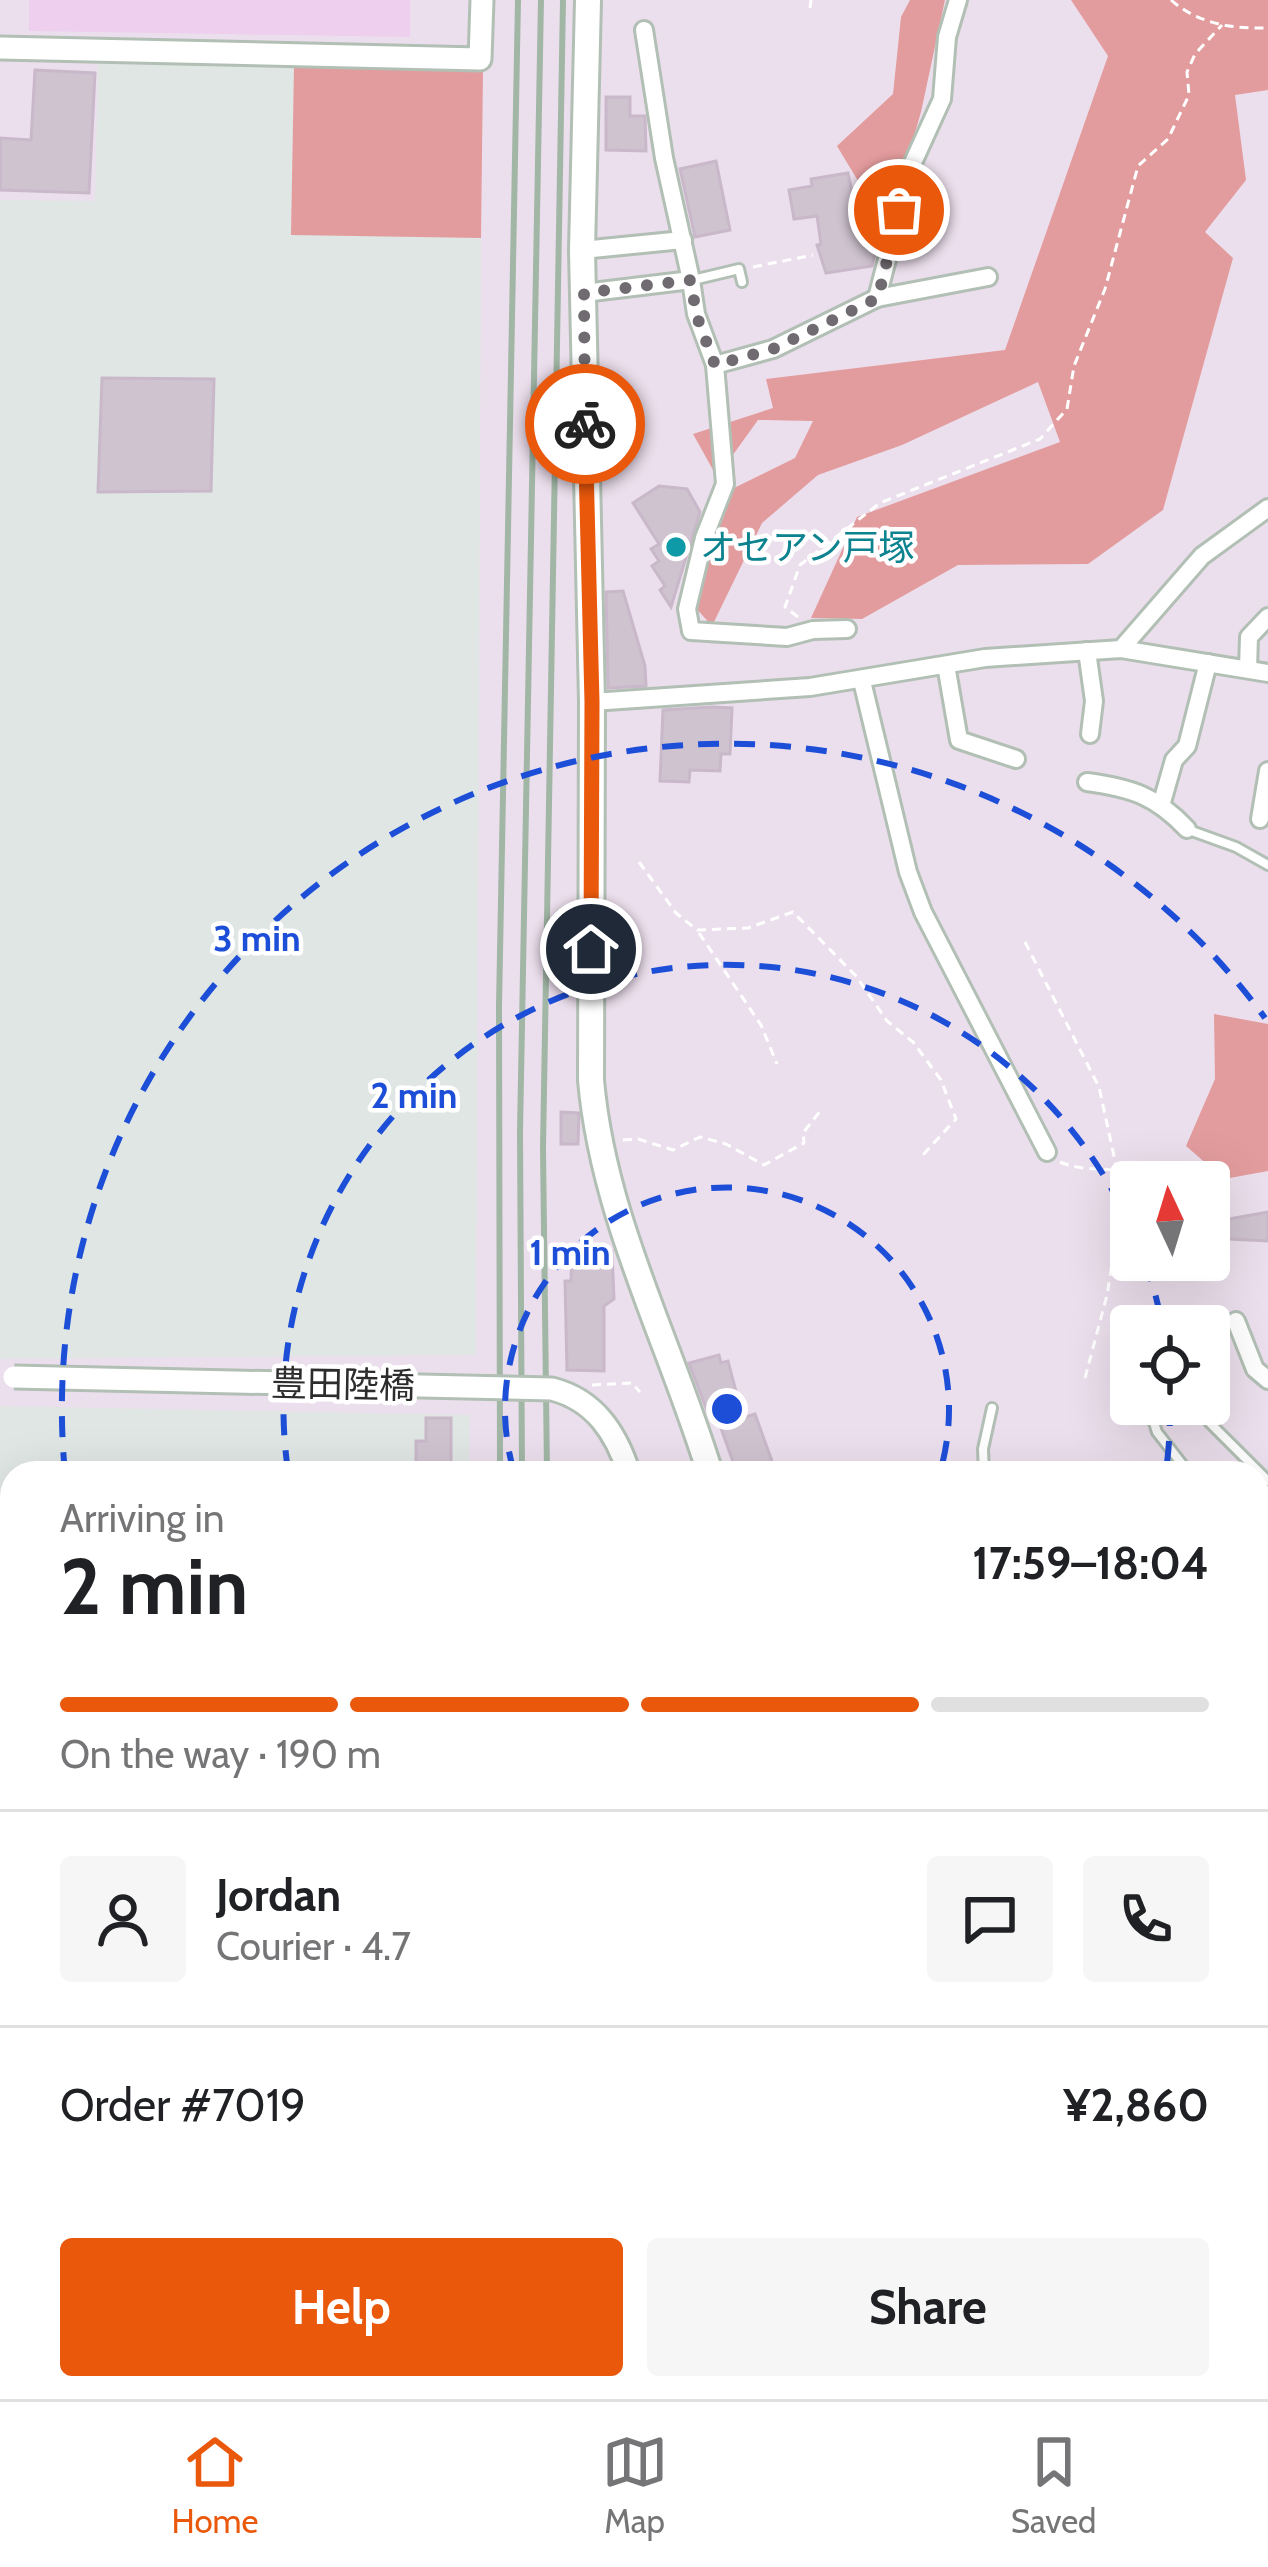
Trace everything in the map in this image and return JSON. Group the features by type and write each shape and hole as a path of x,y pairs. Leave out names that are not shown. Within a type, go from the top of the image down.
{"main road":[{"path":"588,0 582,250 592,702 590,1036 598,1142 618,1215 706,1461"}],"street":[{"path":"0,48 480,59 482,0"},
{"path":"878,298 910,166 943,99 947,38 958,0"},
{"path":"644,30 696,314 715,365 725,484 704,538 687,609 691,631 787,637 848,629"},
{"path":"582,250 683,240"},
{"path":"715,365 773,349 878,298 988,277"},
{"path":"584,293 691,280"},
{"path":"1121,649 1202,556 1268,508"},
{"path":"1248,669 1249,637 1268,617"},
{"path":"592,702 862,681 985,658 1121,649 1268,673"},
{"path":"1087,651 1094,701 1090,734"},
{"path":"1162,802 1174,760 1187,746 1208,663"},
{"path":"946,665 959,740 1016,759"},
{"path":"862,681 908,872 923,912 1047,1152"},
{"path":"1260,819 1268,771"},
{"path":"1087,782 1117,786 1162,802 1187,830"},
{"path":"1236,1321 1256,1369 1268,1380"},
{"name":"豊田陸橋","path":"7,1377 552,1389 590,1407 609,1427 624,1461"}],"lane":[{"path":"691,280 739,269 742,282"},
{"path":"1187,830 1236,847 1268,865"},
{"path":"984,1461 992,1408"},
{"path":"1155,1425 1180,1461"},
{"path":"1213,1425 1246,1461"}],"path":[{"path":"809,8 811,0"},
{"path":"1171,0 1184,11 1233,29 1268,28"},
{"path":"813,630 785,607 800,565 880,503 1040,439 1066,409 1074,365 1105,289 1138,166 1168,139 1189,94 1187,73 1195,54 1222,25"},
{"path":"739,269 813,255"},
{"path":"639,862 676,913 697,931 761,1025 777,1064"},
{"path":"697,931 748,928 793,912 822,938 941,1080 956,1119 921,1157"},
{"path":"1025,942 1099,1087 1115,1161"},
{"path":"598,1142 638,1139 673,1150 700,1137 726,1144 764,1165 804,1144 803,1133 821,1110"},
{"path":"1047,1152 1078,1169 1110,1170"},
{"path":"1085,1378 1110,1276"},
{"path":"585,1385 632,1383 640,1392"}],"shaded area":[{"path":"29,0 410,0 410,37 29,31"},
{"path":"910,0 945,0 921,112 887,229 837,146 893,94 901,17"},
{"path":"1071,0 1268,0 1268,90 1235,95 1246,180 1205,232 1233,258 1163,510 1088,564 958,565 862,619 811,618 857,517 1060,442 1038,382 902,445 818,475 762,523 712,626 694,606 710,536 734,488 795,458 813,421 758,420 717,477 693,434 773,408 766,379 1005,350 1108,56"},
{"path":"98,61 294,67 291,234 481,238 476,1355 0,1359 0,200 95,201"},
{"path":"294,67 483,70 481,238 291,235"},
{"path":"1214,1014 1268,1024 1268,1171 1230,1178 1230,1161 1203,1161 1186,1146 1215,1079"},
{"path":"0,1406 470,1415 469,1461 0,1461"}],"building":[{"path":"35,70 95,73 89,193 0,190 0,138 31,140"},
{"path":"606,97 630,97 630,116 645,116 646,151 606,150"},
{"path":"716,161 730,230 695,237 680,169"},
{"path":"848,173 858,219 869,217 878,242 872,266 826,273 817,245 821,244 817,216 794,219 789,190 812,186 811,179"},
{"path":"102,378 214,379 211,491 98,492"},
{"name":"オセアン戸塚","path":"659,486 687,489 700,512 671,607 652,566 659,561 651,549 659,544 633,503"},
{"path":"623,591 645,666 646,686 608,688 606,592"},
{"path":"732,708 730,754 721,754 720,771 690,770 689,782 660,781 663,710"},
{"path":"561,1112 579,1113 578,1144 561,1144"},
{"path":"1268,1212 1268,1241 1230,1239 1230,1219"},
{"path":"572,1251 612,1251 614,1299 604,1306 604,1371 567,1370 565,1281 571,1281"},
{"path":"719,1355 721,1363 728,1361 743,1418 755,1414 772,1461 733,1461 716,1414 709,1416 689,1363"},
{"path":"426,1418 451,1418 451,1461 416,1461 416,1441 426,1441"}],"railway":[{"path":"500,1461 499,1006 518,0"},
{"path":"522,1461 520,1132 541,0"},
{"path":"547,1461 543,1148 563,0"}],"way so far":[{"path":"585,424 584,293 691,280 696,314 715,365 773,349 878,298 899,210"}],"place":[{"name":"オセアン戸塚","path":"676,547"}],"route":[{"path":"585,424 590,520 591,949"}]}
